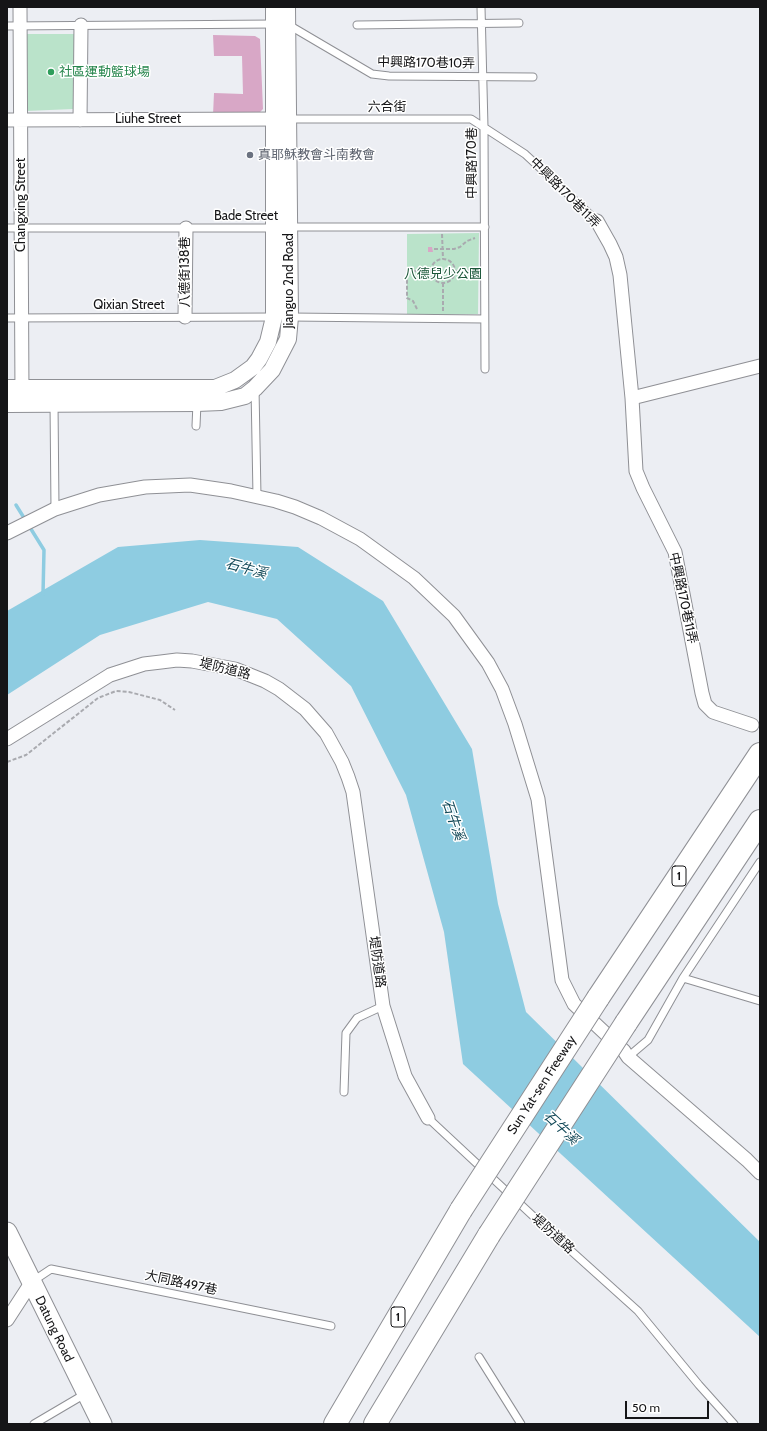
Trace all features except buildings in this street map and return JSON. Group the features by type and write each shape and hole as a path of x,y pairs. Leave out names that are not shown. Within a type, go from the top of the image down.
{"highway":[{"name":"Sun Yat-sen Freeway","path":"335,1424 461,1210 598,998 760,754"},
{"path":"375,1424 489,1235 626,1023 760,820"}],"main road":[{"name":"Datung Road","path":"7,1232 102,1424"}],"street":[{"name":"Changxing Street","path":"15,404 14,388 22,318 20,120 13,26 20,7"},
{"name":"Jianguo 2nd Road","path":"274,7 281,24"},
{"name":"Jianguo 2nd Road","path":"15,404 197,403 233,399 245,396 272,370 282,354 288,339 290,317 282,228 281,24 287,7"},
{"path":"80,120 81,25"},
{"name":"Liuhe Street","path":"7,120 282,119"},
{"name":"中興路170巷11弄","path":"597,221 613,251 620,275 632,398 636,470 643,488 675,552 705,704 712,712 752,725"},
{"name":"八德街138巷","path":"185,317 186,228"},
{"name":"Jianguo 2nd Road","path":"14,388 194,389 214,388 235,380 244,374 259,359 268,342 274,317 282,228"},
{"path":"632,398 760,366"},
{"path":"7,533 55,510 99,495 152,486 190,485 257,496 295,507 321,518 360,539 394,562 414,578 454,616 488,663 508,703 538,799 562,980 574,1004 624,1051 628,1057 748,1160 760,1173"},
{"name":"堤防道路","path":"7,739 110,675 144,664 177,660 220,665 265,681 292,698 316,721 326,734 342,762 348,777 352,792 383,1006 405,1076 428,1118"},
{"path":"7,1320 31,1283"}],"lane":[{"name":"中興路170巷","path":"481,7 484,127 485,370"},
{"path":"357,25 519,23"},
{"path":"13,26 281,24"},
{"name":"中興路170巷10弄","path":"281,24 372,74 389,76 533,76"},
{"name":"六合街","path":"282,119 471,119 484,127"},
{"name":"中興路170巷11弄","path":"484,127 525,154 597,221"},
{"name":"Bade Street","path":"7,228 485,227"},
{"name":"Qixian Street","path":"7,318 274,317"},
{"path":"290,317 484,319"},
{"path":"255,388 257,496"},
{"path":"54,403 55,510"},
{"path":"196,426 197,403"},
{"path":"628,1057 648,1040 683,978 760,862"},
{"path":"683,978 760,1001"},
{"path":"344,1092 346,1033 357,1018 383,1006"},
{"name":"堤防道路","path":"428,1118 548,1230 638,1311 699,1385 734,1424"},
{"name":"大同路497巷","path":"31,1283 51,1269 331,1326"},
{"path":"479,1357 521,1424"},
{"path":"34,1424 86,1394"}],"path":[{"path":"442,227 442,259"},
{"path":"434,249 454,249 475,238"},
{"path":"439,260 446,260 452,264 455,270 453,277 448,282 443,282 439,282 434,278 431,271 434,264 439,260"},
{"path":"455,271 484,270"},
{"path":"417,312 415,304 407,298 407,271 431,271"},
{"path":"437,313 444,313 443,282"},
{"path":"7,762 26,755 98,698 116,691 129,692 160,700 176,710"}],"green space":[{"name":"社區運動籃球場","path":"26,34 77,34 73,109 26,111"},
{"name":"八德兒少公園","path":"479,233 478,314 407,315 407,234"}],"water":[{"name":"石牛溪","path":"200,540 298,547 383,601 472,749 498,904 526,1012 760,1242 760,1337 463,1064 444,932 406,795 351,686 277,619 208,602 100,635 7,695 7,611 118,547"}],"waterway":[{"path":"16,505 44,550 43,594"}],"place":[{"name":"社區運動籃球場","path":"51,72"},
{"name":"真耶穌教會斗南教會","path":"250,155"}]}
